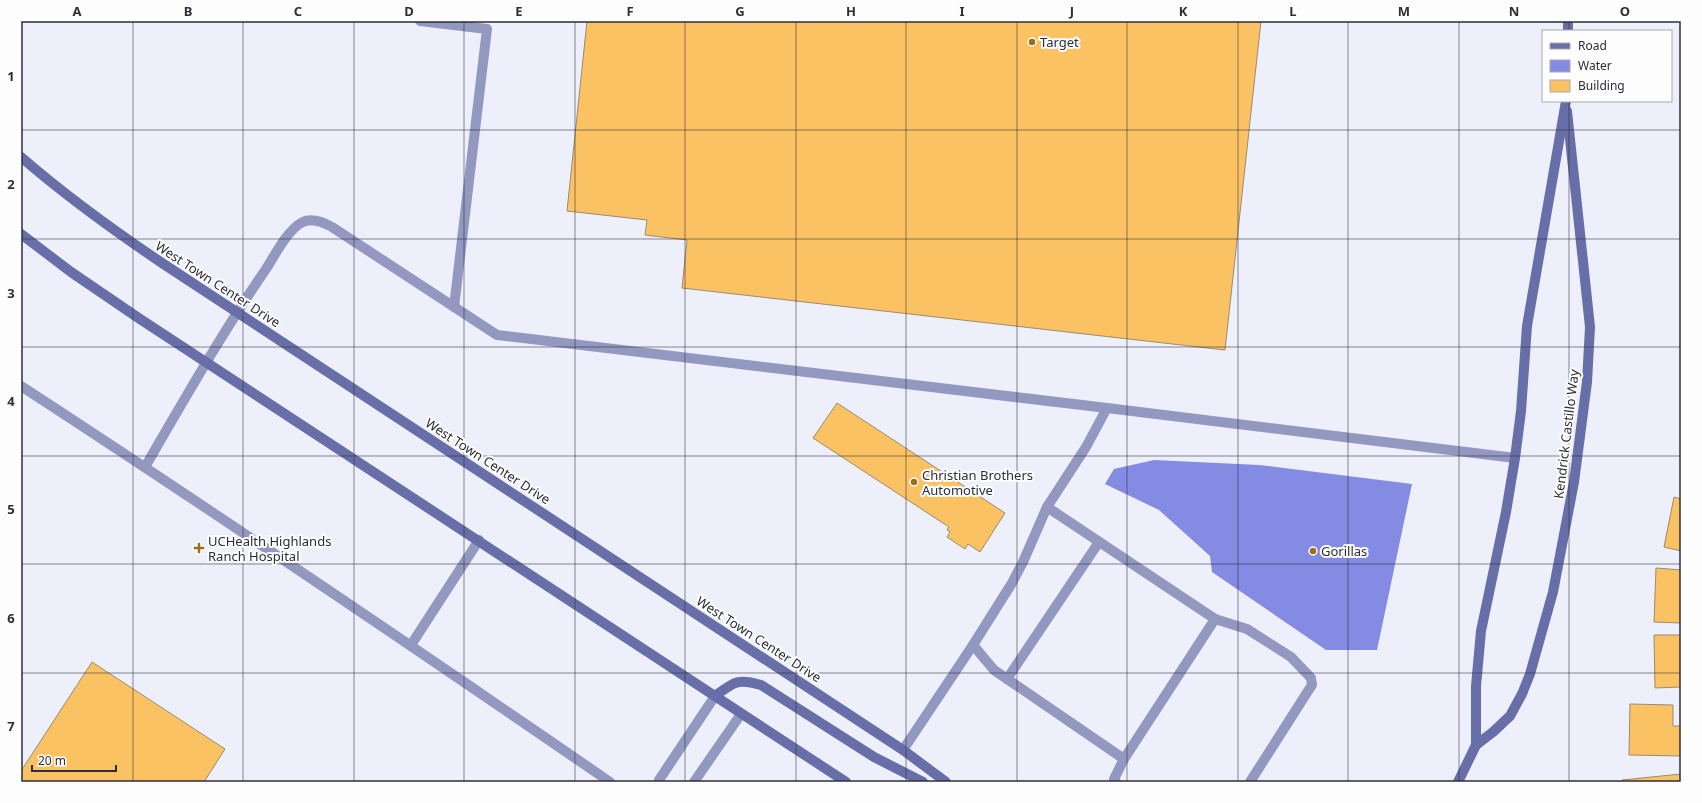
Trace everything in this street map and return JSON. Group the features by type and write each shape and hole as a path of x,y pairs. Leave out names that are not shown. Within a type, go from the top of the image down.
{"street":[{"path":"420,21 487,29 454,307"},
{"name":"Kendrick Castillo Way","path":"1458,782 1476,745 1476,686 1481,631 1515,458 1521,411 1527,326 1566,102"},
{"name":"Kendrick Castillo Way","path":"1476,745 1510,716 1522,694 1530,674 1546,621 1556,576 1566,530 1579,451 1587,382 1590,327 1566,102"},
{"name":"West Town Center Drive","path":"21,157 56,188 95,216 237,312 903,750 946,782"},
{"path":"145,467 237,312 292,231 300,224 310,220 321,222 332,227 497,335 1515,458"},
{"path":"21,234 77,276 206,362 846,782"},
{"path":"21,386 411,645 610,782"},
{"path":"903,750 1012,584 1047,507 1086,447 1107,408"},
{"path":"1047,507 1215,619 1247,629 1291,657 1311,678 1312,685 1250,782"},
{"path":"411,645 479,540"},
{"path":"1008,679 1099,542"},
{"path":"1116,782 1114,779 1124,759 1215,619"},
{"path":"973,645 994,670 1124,759"},
{"path":"659,782 715,696 730,685 745,680 761,685 874,757 923,782"},
{"path":"694,782 741,714"}],"water":[{"path":"1154,460 1259,465 1412,484 1377,650 1326,650 1212,572 1210,556 1159,510 1105,484 1114,469"}],"building":[{"path":"587,21 1261,21 1225,350 682,288 687,240 645,235 647,220 567,211"},
{"path":"837,403 1005,513 980,552 968,544 965,549 947,537 950,532 947,530 949,527 813,438"},
{"path":"1674,497 1681,499 1681,551 1664,547"},
{"path":"1656,568 1681,570 1681,623 1654,622"},
{"path":"1654,635 1681,635 1681,687 1655,688"},
{"path":"92,662 225,749 204,782 21,782 21,771"},
{"path":"1630,704 1673,705 1673,726 1681,726 1681,756 1629,755"},
{"path":"1681,774 1681,782 1622,782 1622,780"}],"place":[{"name":"Target","path":"1032,42"},
{"name":"Christian Brothers Automotive","path":"914,482"},
{"name":"UCHealth Highlands Ranch Hospital","path":"199,548"},
{"name":"Gorillas","path":"1313,551"}]}
